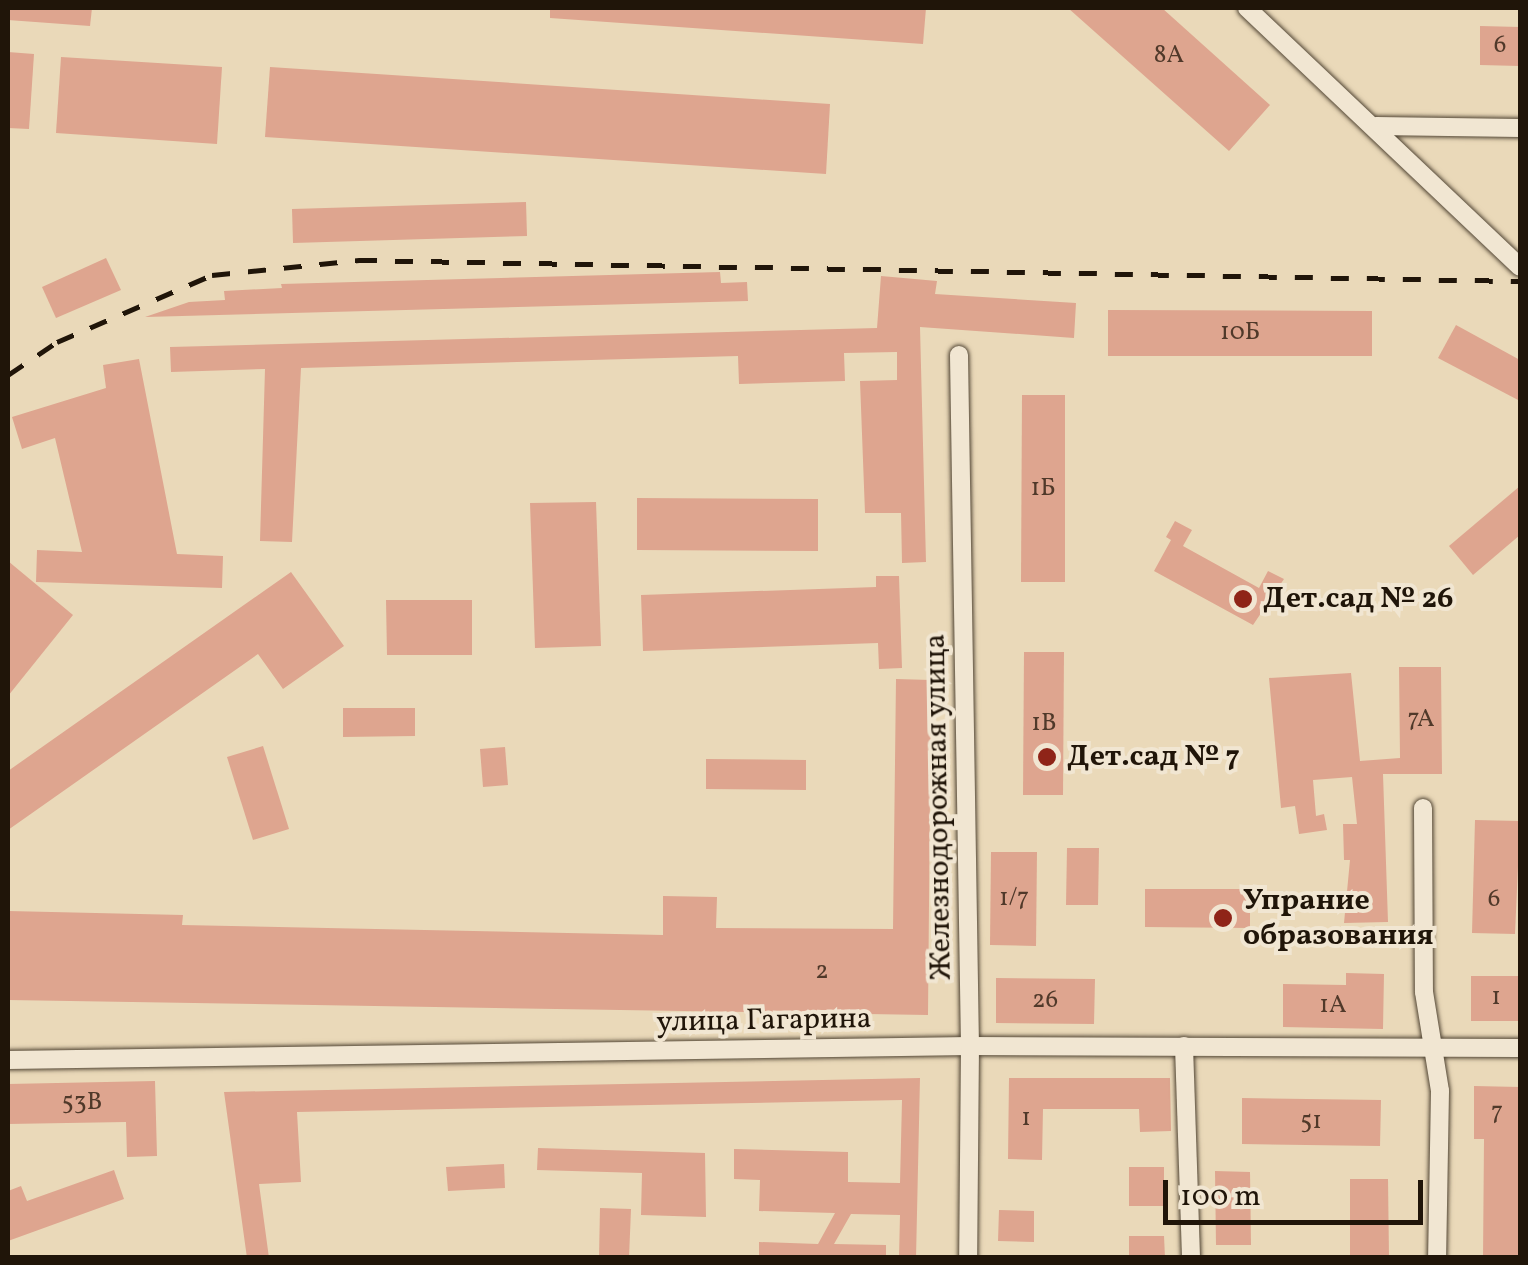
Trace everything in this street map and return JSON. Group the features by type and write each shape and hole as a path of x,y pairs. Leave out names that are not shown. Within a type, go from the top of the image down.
{"street":[{"path":"1248,8 1520,267"},
{"path":"1376,126 1520,128"},
{"name":"Железнодорожная улица","path":"959,355 970,1046 968,1258"},
{"path":"1424,808 1424,992 1440,1091 1437,1258"},
{"name":"улица Гагарина","path":"8,1060 970,1046 1520,1048"},
{"path":"1184,1046 1191,1258"}],"building":[{"path":"8,8 92,8 90,26 8,20"},
{"path":"550,8 926,8 923,44 550,18"},
{"path":"1068,8 1162,8 1270,105 1229,151"},
{"path":"1480,26 1520,27 1520,66 1480,65"},
{"path":"8,52 34,54 29,129 8,128"},
{"path":"61,57 222,67 217,144 56,133"},
{"path":"270,67 830,104 826,174 265,137"},
{"path":"526,202 527,236 293,243 292,209"},
{"path":"106,258 121,290 56,318 42,287"},
{"path":"720,272 721,283 747,282 748,301 145,317 189,302 225,300 224,291 282,288 281,284"},
{"path":"881,276 937,281 935,294 1076,303 1074,338 920,327 926,562 902,563 901,513 865,513 860,381 897,380 897,352 844,353 845,381 739,384 738,356 301,368 292,542 260,541 265,369 171,372 170,347 877,328"},
{"path":"1108,310 1372,311 1372,356 1108,356"},
{"path":"1456,325 1520,360 1520,401 1438,358"},
{"path":"139,359 177,554 223,556 222,588 36,582 37,550 82,552 55,438 22,449 12,417 106,388 103,365"},
{"path":"1022,395 1065,395 1065,582 1021,582"},
{"path":"1520,486 1520,535 1473,575 1449,546"},
{"path":"637,498 818,499 818,551 637,550"},
{"path":"596,502 601,646 535,648 530,503"},
{"path":"1175,521 1192,530 1183,546 1259,588 1268,571 1284,579 1253,625 1154,571 1171,540 1166,537"},
{"path":"8,561 73,615 8,696"},
{"path":"291,572 344,646 283,689 258,654 8,830 8,771"},
{"path":"876,576 899,576 902,668 879,669 878,643 643,651 641,595 876,587"},
{"path":"386,600 472,600 472,655 387,655"},
{"path":"1024,652 1064,652 1063,795 1023,795"},
{"path":"1399,667 1441,667 1442,774 1383,774 1388,922 1344,923 1350,860 1344,860 1343,824 1357,824 1352,777 1313,780 1316,816 1324,814 1327,830 1299,834 1295,806 1281,808 1269,678 1351,673 1360,761 1400,758"},
{"path":"896,679 931,680 928,1015 8,1000 8,911 183,915 182,925 663,935 663,896 717,897 716,928 893,929"},
{"path":"343,708 415,708 415,736 343,737"},
{"path":"263,746 289,829 253,840 227,757"},
{"path":"505,747 508,785 483,787 480,749"},
{"path":"706,759 806,760 806,790 706,789"},
{"path":"1475,820 1520,821 1515,934 1472,933"},
{"path":"1067,848 1099,848 1098,905 1066,905"},
{"path":"991,852 1037,852 1036,946 990,945"},
{"path":"1145,889 1250,889 1250,928 1145,927"},
{"path":"1346,973 1384,974 1383,1029 1283,1027 1283,984 1346,985"},
{"path":"1471,976 1520,976 1520,1021 1471,1021"},
{"path":"996,978 1095,979 1094,1024 996,1023"},
{"path":"920,1078 916,1258 899,1258 900,1215 851,1214 834,1244 886,1245 886,1258 759,1258 759,1242 818,1244 835,1213 759,1211 760,1180 734,1179 734,1149 848,1152 848,1182 900,1183 902,1100 297,1112 301,1182 259,1184 269,1258 247,1258 224,1092"},
{"path":"1009,1078 1170,1078 1171,1131 1140,1132 1139,1109 1043,1109 1042,1160 1008,1159"},
{"path":"155,1081 157,1156 127,1157 126,1122 8,1124 8,1084"},
{"path":"1474,1086 1520,1087 1520,1258 1483,1258 1484,1139 1474,1139"},
{"path":"1242,1098 1381,1100 1380,1146 1242,1144"},
{"path":"538,1148 705,1153 706,1217 641,1215 642,1173 537,1170"},
{"path":"504,1164 505,1188 448,1191 446,1167"},
{"path":"1129,1167 1164,1167 1164,1206 1129,1206"},
{"path":"114,1170 124,1199 8,1241 8,1191 21,1186 27,1201"},
{"path":"1215,1171 1250,1172 1251,1245 1216,1245"},
{"path":"1350,1179 1388,1179 1389,1258 1350,1258"},
{"path":"600,1208 631,1209 629,1258 599,1258"},
{"path":"999,1210 1034,1211 1034,1242 998,1241"},
{"path":"1129,1236 1164,1236 1165,1258 1129,1258"}],"railway":[{"path":"8,375 57,342 212,275 359,260 1520,281"}],"place":[{"name":"Дет.сад № 26","path":"1243,599"},
{"name":"Дет.сад № 7","path":"1047,757"},
{"name":"Упрание образования","path":"1223,918"}]}
